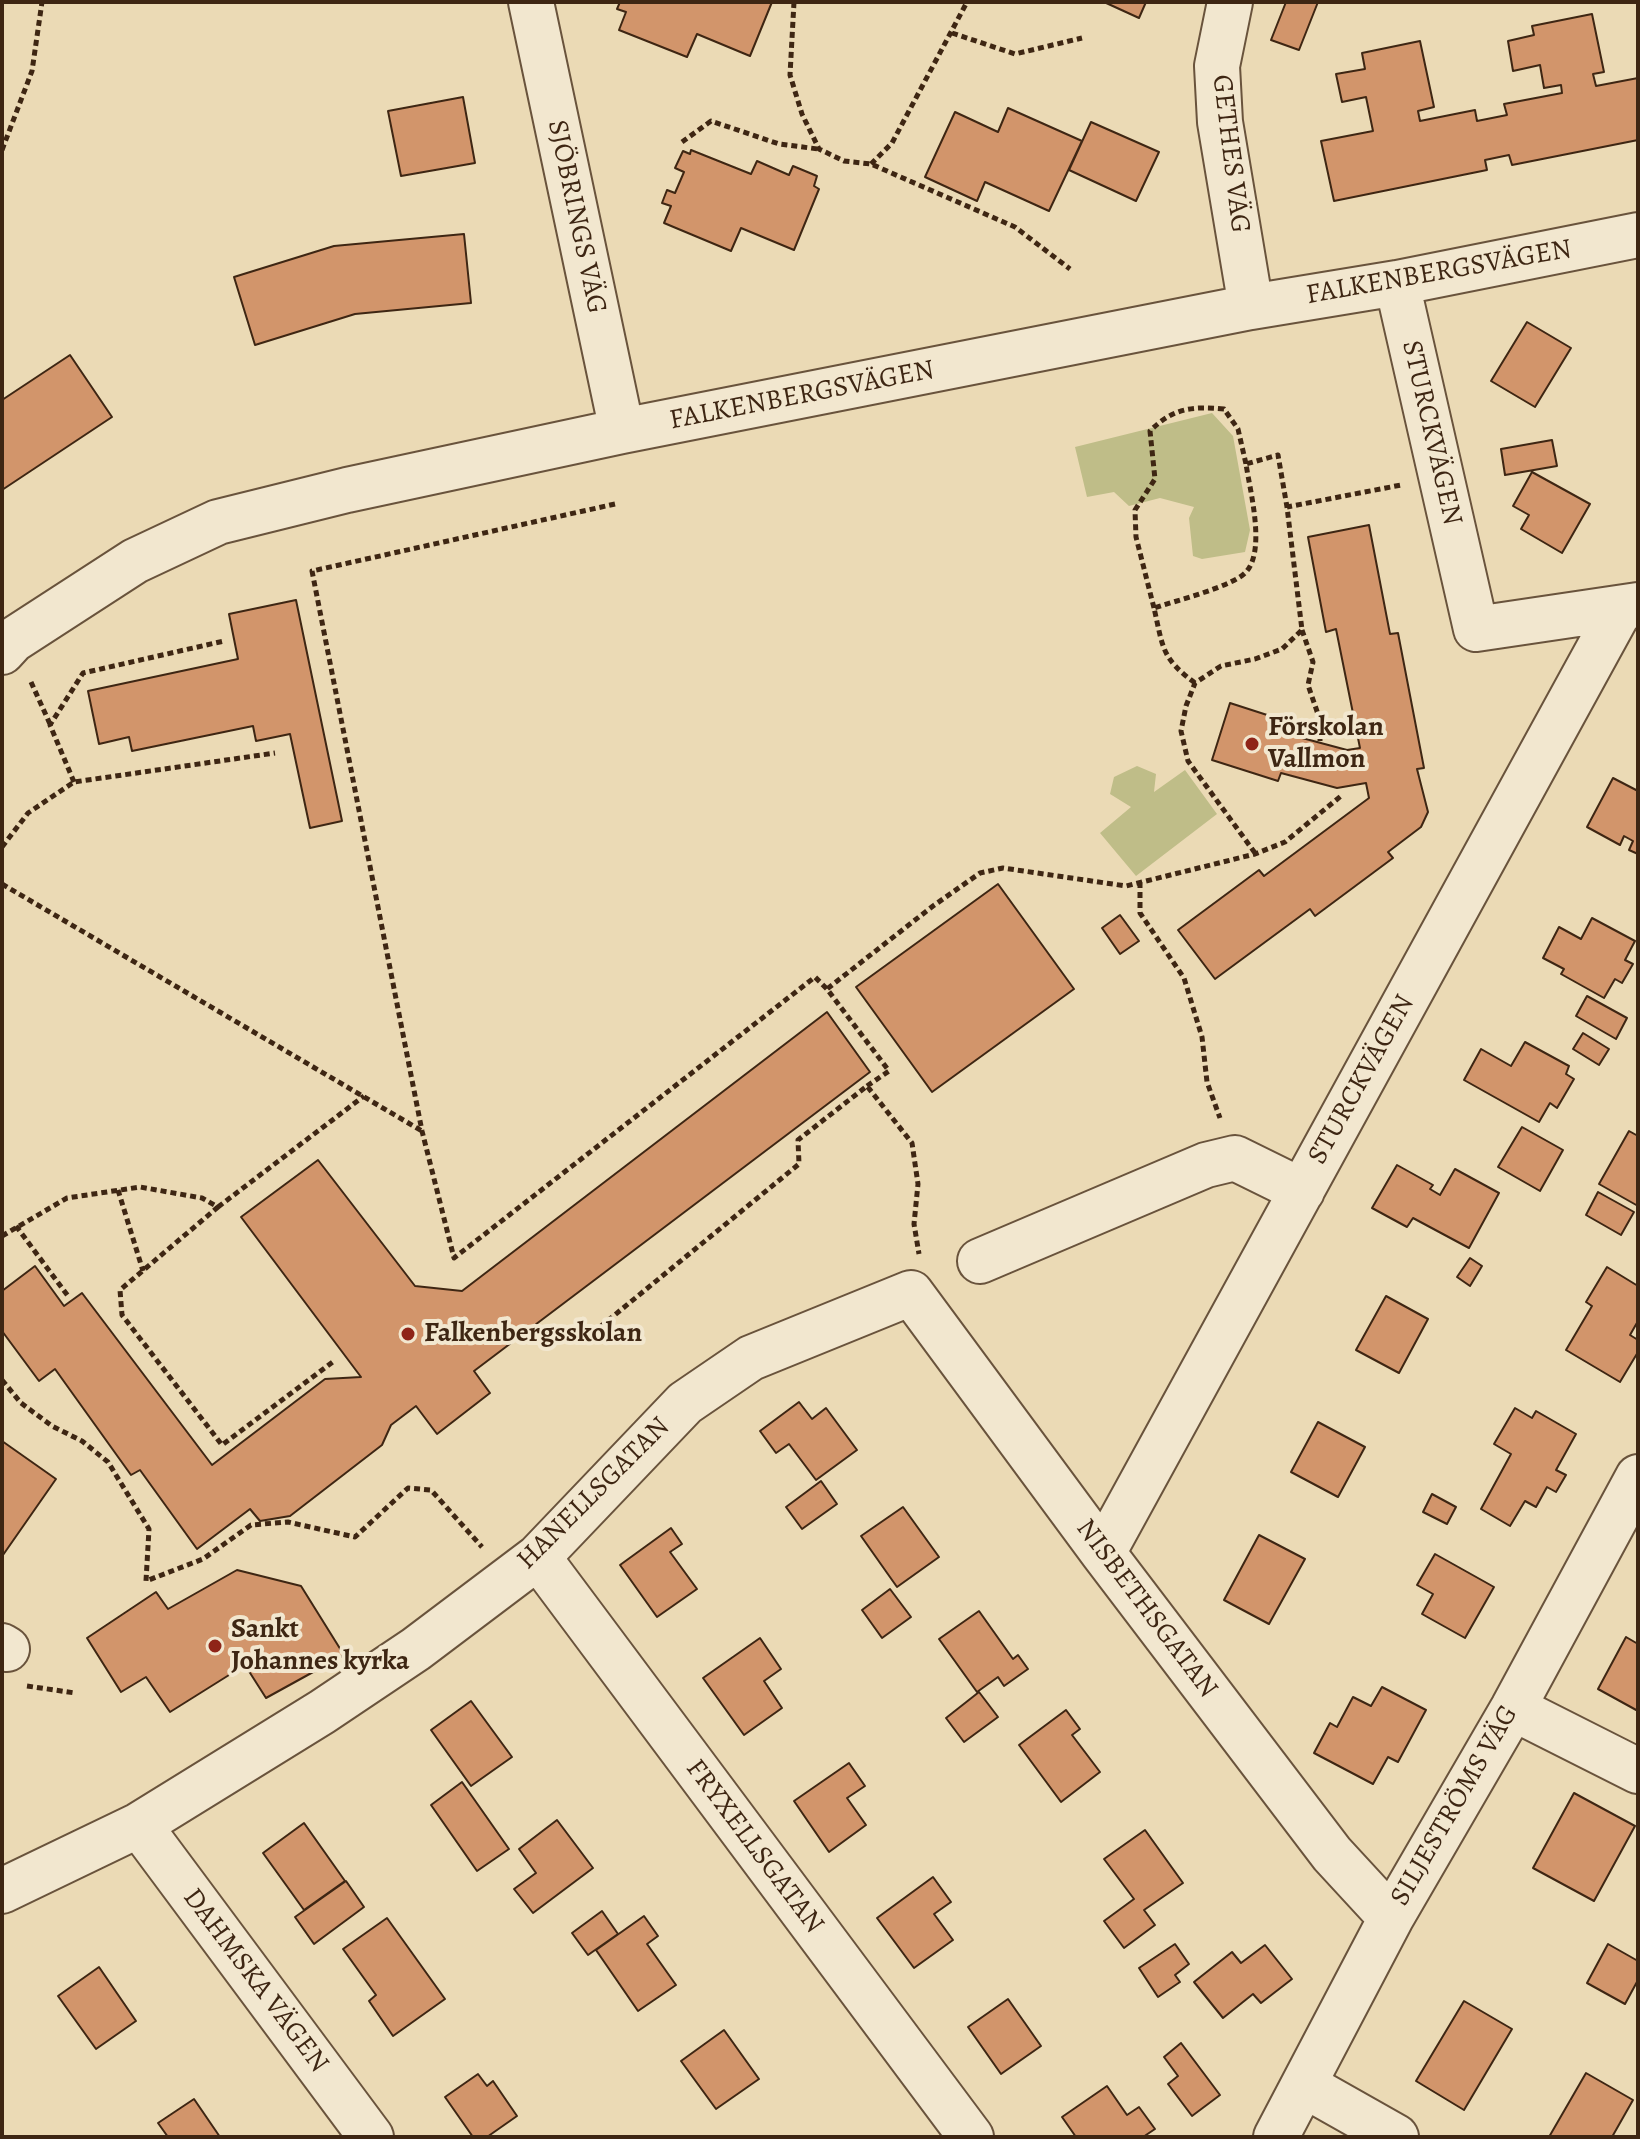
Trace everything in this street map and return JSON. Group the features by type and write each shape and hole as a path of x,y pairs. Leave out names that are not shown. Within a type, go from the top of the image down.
{"street":[{"name":"SJÖBRINGS VÄG","path":"531,2 622,431"},
{"name":"GETHES VÄG","path":"1230,2 1217,66 1220,122 1251,307"},
{"name":"FALKENBERGSVÄGEN","path":"2,652 13,640 135,561 218,522 347,490 622,431 1251,307 1397,283 1638,235"},
{"name":"STURCKVÄGEN","path":"1397,283 1476,629 1630,606"},
{"name":"STURCKVÄGEN","path":"1103,1553 1630,606"},
{"path":"980,1261 1206,1165 1235,1158 1302,1191"},
{"name":"NISBETHSGATAN","path":"915,1274 1103,1553 1332,1854 1391,1918"},
{"name":"HANELLSGATAN","path":"2,1891 139,1825 322,1712 416,1649 523,1568 685,1403 751,1358 915,1274"},
{"name":"SILJESTRÖMS VÄG","path":"1276,2137 1391,1918 1513,1708 1638,1477"},
{"name":"FRYXELLSGATAN","path":"523,1568 971,2137"},
{"path":"1513,1708 1638,1771"},
{"name":"DAHMSKA VÄGEN","path":"139,1825 371,2137"},
{"path":"1304,2085 1396,2137"}],"path":[{"path":"2,150 32,71 42,2"},
{"path":"794,2 790,75 802,114 819,149"},
{"path":"871,164 892,143 967,2"},
{"path":"952,33 1015,54 1082,38"},
{"path":"682,142 711,121 779,144 819,149 844,161 871,164 1015,227 1070,269"},
{"path":"1154,608 1233,582 1247,572 1255,554 1246,464 1238,429 1224,409 1198,406 1166,416 1150,431 1155,479 1135,510 1136,537 1165,656 1195,683"},
{"path":"1246,464 1278,455 1302,630 1313,662 1308,685 1320,720 1320,741"},
{"path":"1287,507 1441,475"},
{"path":"600,1327 799,1164 798,1140 889,1071 815,977 454,1258 422,1131 312,571 615,504"},
{"path":"1255,854 1188,761 1181,731 1186,706 1195,683 1221,666 1282,649 1302,630"},
{"path":"74,782 50,725 83,673 224,641"},
{"path":"2,847 28,813 74,782 275,753"},
{"path":"827,989 980,873 1003,868 1126,886 1255,854 1285,842 1341,796"},
{"path":"1140,882 1140,913 1184,978 1202,1037 1207,1082 1235,1158"},
{"path":"2,884 422,1131"},
{"path":"867,1086 912,1143 918,1184 914,1224 915,1274"},
{"path":"334,1361 222,1445 122,1315 120,1290 218,1207 364,1096"},
{"path":"2,1236 67,1198 140,1187 202,1198 218,1207"},
{"path":"118,1190 143,1271"},
{"path":"16,1226 68,1296"},
{"path":"2,1380 21,1403 52,1426 82,1441 108,1462 149,1529 146,1581 203,1559 251,1525 288,1522 355,1537 408,1488 431,1490 523,1568"},
{"path":"8,1660 75,1693"}],"shaded area":[{"path":"1212,413 1233,436 1250,530 1245,552 1202,559 1193,556 1189,518 1194,507 1160,498 1129,506 1114,492 1087,497 1075,447"},
{"path":"1137,766 1156,774 1154,792 1185,770 1217,814 1136,876 1100,833 1131,807 1110,794 1114,777"}],"building":[{"path":"620,2 772,2 750,56 697,34 687,57 619,30 626,12 617,9"},
{"path":"1104,2 1146,2 1139,18"},
{"path":"1286,2 1318,2 1299,50 1271,40"},
{"path":"1592,14 1604,72 1593,74 1596,86 1638,78 1638,140 1512,165 1509,155 1485,160 1487,170 1334,201 1321,141 1373,131 1366,97 1342,102 1336,74 1365,69 1362,53 1420,41 1434,107 1418,111 1420,121 1475,110 1477,121 1507,115 1504,104 1562,93 1561,85 1544,88 1540,65 1513,71 1508,41 1534,35 1532,26"},
{"path":"463,97 475,163 401,176 388,111"},
{"path":"1008,108 1082,141 1049,211 985,182 977,201 925,177 955,112 998,132"},
{"path":"1091,122 1159,152 1136,201 1069,170"},
{"path":"691,150 751,174 757,161 789,175 793,166 817,176 814,186 819,189 794,250 741,228 731,251 664,223 671,206 662,203 667,190 675,193 684,172 675,168 683,151 690,154"},
{"path":"464,234 471,303 355,314 255,345 234,277 334,246"},
{"path":"1527,322 1571,348 1535,407 1491,381"},
{"path":"70,355 112,417 2,490 2,400"},
{"path":"1552,440 1557,466 1505,475 1501,449"},
{"path":"1532,472 1590,504 1562,553 1521,529 1529,515 1513,506"},
{"path":"1369,525 1390,634 1398,633 1424,768 1417,769 1428,812 1421,827 1388,852 1393,858 1315,916 1310,909 1215,979 1178,930 1259,870 1264,876 1369,798 1366,783 1337,788 1281,773 1278,781 1212,760 1230,703 1295,724 1291,735 1347,750 1360,748 1336,629 1326,632 1308,537"},
{"path":"296,600 342,821 310,828 290,734 256,741 253,726 132,751 129,737 99,744 88,691 238,659 229,614"},
{"path":"1613,778 1638,791 1638,854 1629,850 1633,841 1624,836 1620,845 1587,827"},
{"path":"998,884 1074,989 932,1092 856,987"},
{"path":"1120,915 1139,941 1120,954 1102,928"},
{"path":"1592,918 1635,941 1625,960 1633,964 1622,983 1615,979 1604,998 1561,974 1564,969 1543,958 1559,927 1581,939"},
{"path":"1587,996 1627,1018 1616,1039 1576,1016"},
{"path":"827,1012 870,1072 474,1371 490,1393 437,1434 416,1406 391,1425 382,1445 290,1516 260,1521 250,1509 197,1549 140,1470 131,1475 55,1369 39,1381 2,1331 2,1291 35,1266 64,1306 82,1293 212,1465 325,1379 361,1377 241,1217 318,1160 415,1286 462,1291"},
{"path":"1583,1033 1609,1049 1599,1065 1573,1049"},
{"path":"1525,1042 1569,1066 1566,1074 1574,1079 1557,1108 1550,1103 1539,1122 1464,1080 1481,1049 1511,1066"},
{"path":"1522,1127 1563,1150 1540,1191 1498,1167"},
{"path":"1629,1131 1638,1136 1638,1206 1599,1184"},
{"path":"1397,1165 1433,1185 1430,1189 1440,1195 1455,1169 1499,1193 1469,1248 1413,1218 1407,1227 1372,1208"},
{"path":"1598,1192 1634,1212 1621,1235 1586,1215"},
{"path":"1470,1258 1482,1266 1470,1286 1457,1277"},
{"path":"1607,1267 1638,1286 1638,1321 1630,1335 1638,1340 1638,1352 1620,1382 1566,1350 1592,1306 1586,1302"},
{"path":"1386,1296 1428,1319 1399,1373 1356,1350"},
{"path":"799,1402 812,1419 826,1408 857,1450 816,1480 789,1444 776,1453 760,1431"},
{"path":"1515,1408 1532,1418 1536,1411 1576,1434 1556,1470 1566,1475 1556,1492 1547,1487 1536,1507 1525,1501 1510,1526 1481,1509 1511,1454 1494,1444"},
{"path":"1318,1422 1365,1447 1338,1497 1291,1472"},
{"path":"2,1441 56,1479 3,1555 2,1554"},
{"path":"821,1481 837,1504 802,1529 786,1507"},
{"path":"1432,1494 1456,1507 1447,1524 1423,1512"},
{"path":"903,1507 939,1557 897,1587 861,1536"},
{"path":"671,1528 682,1544 670,1552 697,1589 657,1617 620,1565"},
{"path":"1259,1535 1305,1559 1269,1624 1224,1600"},
{"path":"1435,1554 1494,1587 1465,1638 1422,1614 1433,1594 1417,1585"},
{"name":"Sankt Johannes kyrka","path":"237,1570 301,1586 344,1655 266,1698 245,1665 170,1712 146,1677 121,1692 87,1638 156,1592 168,1609"},
{"path":"890,1589 911,1617 882,1638 862,1610"},
{"path":"979,1611 1013,1659 1018,1655 1028,1669 1004,1686 998,1677 977,1692 939,1639"},
{"path":"1626,1637 1638,1644 1638,1711 1598,1689"},
{"path":"760,1638 781,1669 764,1681 782,1708 744,1735 703,1678"},
{"path":"1382,1687 1426,1710 1398,1762 1388,1757 1373,1784 1314,1753 1330,1723 1337,1727 1353,1697 1371,1706"},
{"path":"979,1692 998,1717 964,1742 946,1718"},
{"path":"471,1701 512,1757 471,1786 431,1730"},
{"path":"1066,1710 1080,1729 1072,1735 1100,1772 1061,1802 1019,1745"},
{"path":"849,1763 865,1786 847,1798 866,1825 829,1852 794,1801"},
{"path":"462,1782 509,1849 477,1871 431,1805"},
{"path":"1574,1793 1635,1826 1594,1901 1533,1868"},
{"path":"557,1820 593,1868 533,1913 514,1889 536,1873 519,1849"},
{"path":"304,1823 345,1881 304,1910 263,1853"},
{"path":"1145,1830 1183,1883 1144,1910 1155,1925 1124,1948 1104,1921 1134,1899 1104,1859"},
{"path":"933,1877 951,1902 934,1914 953,1940 914,1968 877,1918"},
{"path":"346,1881 364,1907 314,1944 295,1917"},
{"path":"602,1911 618,1934 588,1955 572,1933"},
{"path":"644,1916 658,1936 647,1944 676,1985 638,2011 596,1950"},
{"path":"387,1918 445,1999 393,2036 369,2001 376,1995 343,1949"},
{"path":"1175,1944 1189,1964 1175,1975 1180,1982 1158,1997 1139,1968"},
{"path":"1608,1944 1638,1961 1638,1980 1625,2004 1587,1983"},
{"path":"1265,1945 1292,1979 1261,2003 1253,1994 1223,2018 1194,1982 1232,1952 1241,1963"},
{"path":"99,1967 136,2021 96,2049 58,1996"},
{"path":"1008,1999 1041,2046 1001,2074 968,2027"},
{"path":"1464,2001 1512,2029 1464,2110 1416,2081"},
{"path":"724,2030 759,2079 716,2109 681,2061"},
{"path":"1181,2043 1220,2095 1192,2116 1168,2084 1178,2076 1164,2057"},
{"path":"1586,2073 1633,2100 1612,2137 1549,2137"},
{"path":"478,2074 487,2086 493,2081 517,2116 487,2137 473,2137 445,2097"},
{"path":"1107,2086 1127,2115 1139,2107 1155,2129 1143,2137 1076,2137 1062,2117"},
{"path":"194,2099 220,2137 168,2137 158,2123"}],"place":[{"name":"Förskolan Vallmon","path":"1252,744"},
{"name":"Falkenbergsskolan","path":"408,1334"},
{"name":"Sankt Johannes kyrka","path":"215,1646"}]}
